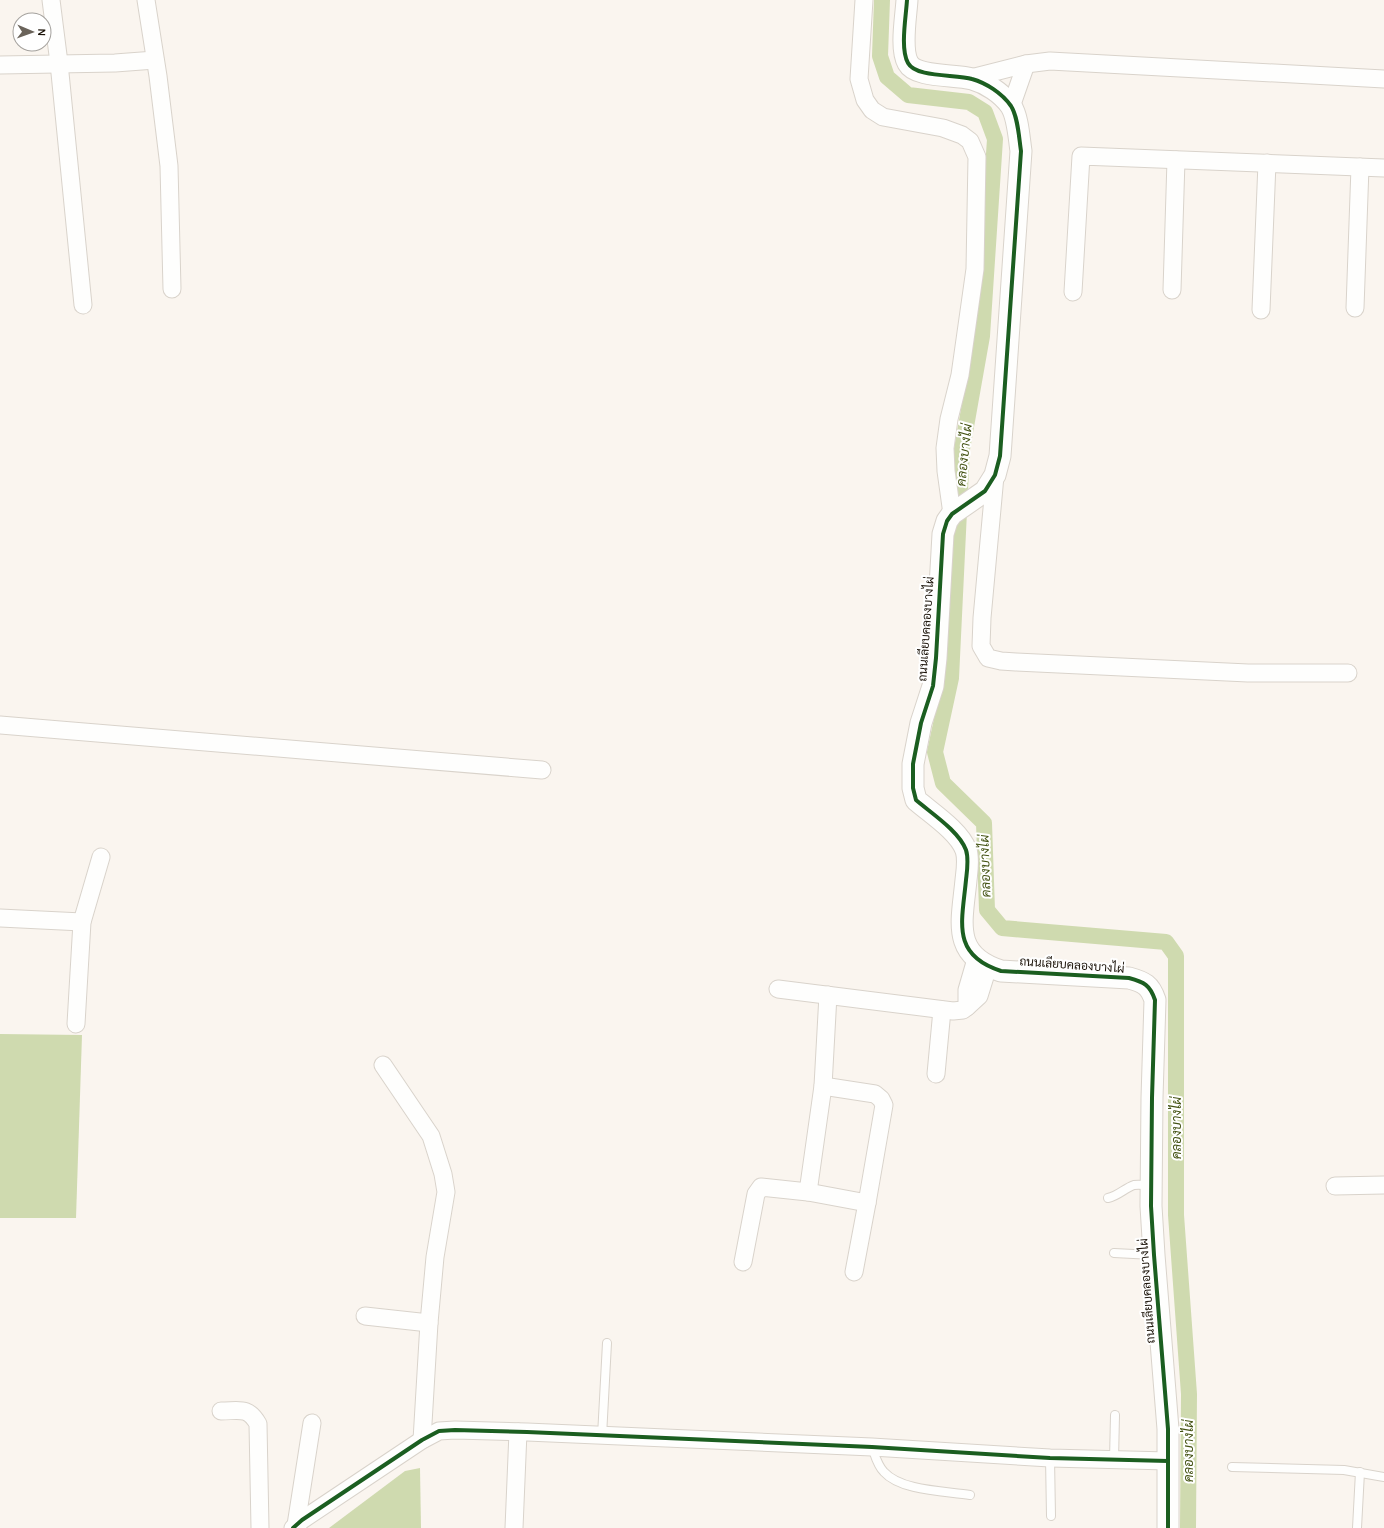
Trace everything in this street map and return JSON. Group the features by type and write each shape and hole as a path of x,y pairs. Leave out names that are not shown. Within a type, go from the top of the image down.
{"street":[{"path":"51,0 59,63 83,305"},
{"path":"146,0 170,166 172,289"},
{"path":"864,0 859,79 865,100 872,110 883,117 943,128 962,135 970,140 977,157 975,269 960,375 949,420 945,448 946,470 961,508 985,491 995,476"},
{"path":"907,0 904,52 909,64 918,71 971,78 988,86 998,93 1011,107 1018,129 1020,151 1000,456 995,476 982,618 981,646 988,658 1016,662 1240,673 1348,673"},
{"path":"0,65 115,63 155,60"},
{"path":"971,78 1026,64 1050,61 1384,79"},
{"path":"1011,107 1026,64"},
{"path":"1073,292 1081,156 1384,168"},
{"path":"1172,290 1176,160"},
{"path":"1260,310 1267,163"},
{"path":"1355,308 1360,167"},
{"name":"ถนนเลียบคลองบางไผ่","path":"961,508 947,521 943,534 933,686 921,723 913,764 913,788 916,800 949,828 960,840 966,850 967,872 962,934 967,947 982,963 1001,971 1129,978 1142,982 1151,990 1155,1000 1151,1186 1154,1255 1168,1429 1168,1528"},
{"path":"0,725 542,770"},
{"path":"76,1024 82,922 101,857"},
{"path":"0,918 82,922"},
{"path":"778,989 942,1010 963,1010 967,1007 967,990 982,963"},
{"path":"808,1192 823,1086 828,995"},
{"path":"936,1074 942,1010"},
{"path":"383,1065 431,1136 443,1174 446,1192 435,1257 429,1323 422,1440"},
{"path":"823,1086 875,1094 881,1099 884,1105 854,1272"},
{"path":"1335,1186 1384,1186"},
{"path":"743,1262 756,1194 761,1187 808,1192 867,1203"},
{"path":"365,1316 429,1323"},
{"path":"221,1411 248,1411 258,1424 260,1528"},
{"path":"294,1527 312,1423"},
{"path":"294,1527 422,1440 439,1431 455,1430 518,1432 872,1447 1050,1458 1168,1461"},
{"path":"514,1528 518,1432"}],"lane":[{"path":"1108,1198 1115,1196 1132,1186 1151,1186"},
{"path":"1114,1253 1154,1255"},
{"path":"602,1436 607,1343"},
{"path":"1114,1460 1115,1415"},
{"path":"872,1447 878,1464 883,1472 892,1480 905,1485 970,1495"},
{"path":"1050,1458 1051,1516"},
{"path":"1232,1467 1344,1470 1384,1477"},
{"path":"1356,1528 1360,1472"}],"shaded area":[{"path":"0,1034 82,1035 76,1218 0,1218"},
{"path":"420,1468 421,1528 329,1528 405,1471"}],"waterway":[{"name":"คลองบางไผ่","path":"882,0 880,56 887,77 908,95 969,102 985,112 995,139 982,336 962,449 951,678 935,752 943,783 984,823 987,910 1002,928 1166,942 1176,956 1176,1215 1189,1394 1188,1528"}],"cycle path":[{"path":"907,0 904,50 908,63 912,68 919,71 937,75 972,79 983,83 998,93 1011,106 1015,116 1021,151 1000,456 995,475 985,491 952,514 947,521 943,534 933,686 921,723 913,764 913,788 916,800 951,829 966,850 968,865 962,923 963,935 967,946 974,956 985,964 1001,971 1129,978 1146,985 1151,991 1155,1000 1151,1206 1168,1429 1168,1528"},
{"path":"293,1528 302,1520 422,1440 439,1431 527,1432 872,1447 1050,1458 1168,1461"}]}
